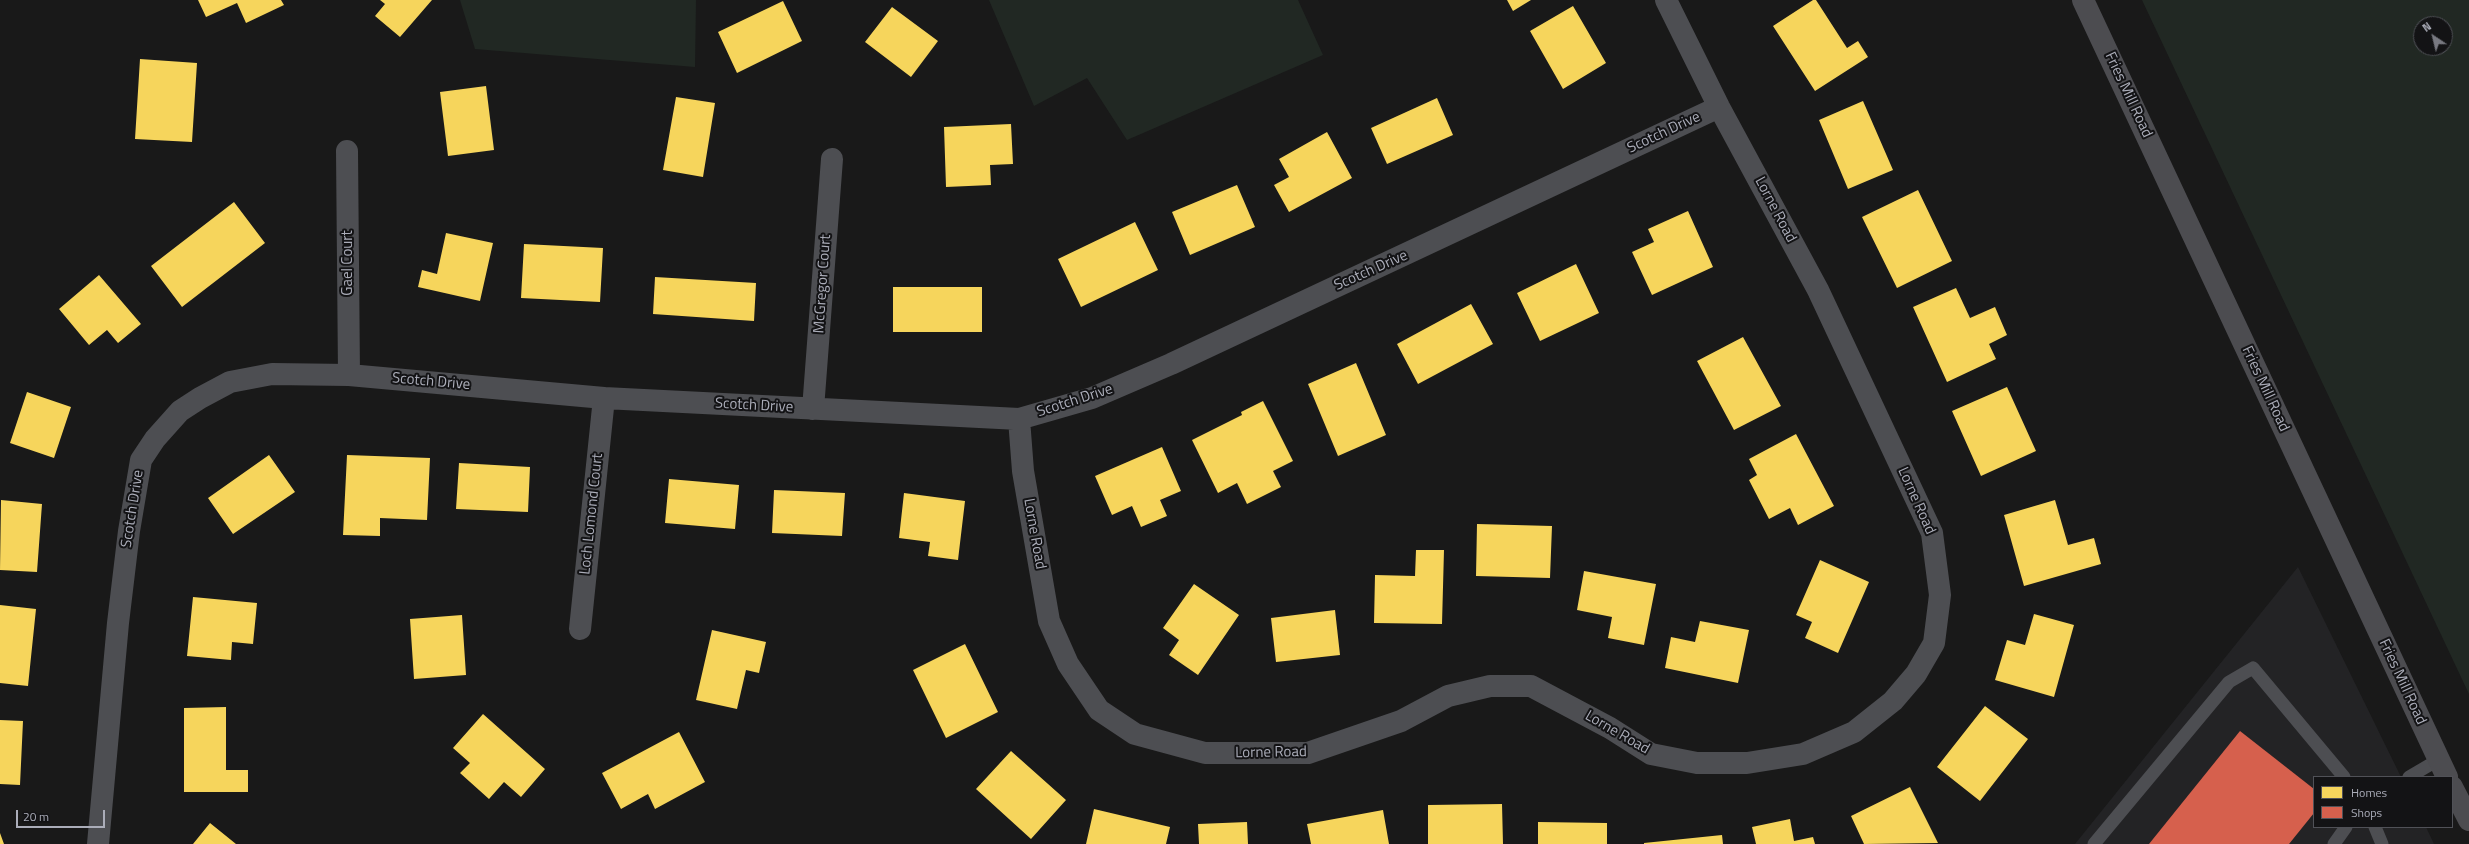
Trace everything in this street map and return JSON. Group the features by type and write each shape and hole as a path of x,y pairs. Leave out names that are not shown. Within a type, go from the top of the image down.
{"main road":[{"name":"Fries Mill Road","path":"2083,0 2442,769"},
{"path":"2453,789 2469,820"}],"street":[{"name":"Lorne Road","path":"1019,419 1023,471 1048,621 1068,664 1099,710 1136,734 1204,753 1308,753 1401,721 1448,696 1490,686 1531,686 1598,721 1651,754 1697,763 1747,763 1803,754 1854,732 1893,701 1916,674 1934,643 1940,595 1932,533 1818,290 1719,107 1666,0"},
{"name":"Scotch Drive","path":"98,844 118,623 129,531 141,460 155,440 180,411 200,398 230,382 272,374 349,374 604,398 1019,419 1092,398 1171,364 1719,107"},
{"name":"Gael Court","path":"347,151 349,374"},
{"name":"McGregor Court","path":"813,409 832,159"},
{"name":"Loch Lomond Court","path":"580,629 604,398"}],"lane":[{"path":"2094,844 2229,682 2253,668 2343,776"},
{"path":"2413,776 2442,769"},
{"path":"2334,844 2345,828"},
{"path":"2375,828 2382,844"}],"shaded area":[{"path":"460,0 696,0 695,67 475,49"},
{"path":"989,0 1298,0 1323,55 1127,140 1087,78 1034,106"},
{"path":"2142,0 2469,0 2469,694"},
{"path":"2298,567 2401,776 2313,776 2313,828 2426,828 2434,844 2075,844"}],"building: Homes":[{"path":"198,0 281,0 284,5 246,23 237,3 206,17"},
{"path":"380,0 432,0 400,37 375,16 385,4"},
{"path":"1507,0 1531,0 1513,11"},
{"path":"1813,0 1816,0 1847,48 1858,41 1868,57 1815,91 1773,26"},
{"path":"783,1 802,41 737,73 718,32"},
{"path":"1573,6 1606,63 1563,89 1530,31"},
{"path":"892,7 938,41 911,77 865,42"},
{"path":"140,59 197,63 192,142 135,139"},
{"path":"486,86 494,150 448,156 440,92"},
{"path":"676,97 715,103 703,177 663,170"},
{"path":"1437,98 1453,135 1387,164 1371,128"},
{"path":"1863,101 1893,170 1848,189 1819,120"},
{"path":"1011,124 1013,164 990,165 991,185 946,187 944,127"},
{"path":"1327,132 1352,178 1289,212 1274,185 1289,177 1279,159"},
{"path":"1237,185 1255,227 1190,255 1172,212"},
{"path":"1918,190 1952,261 1897,288 1862,217"},
{"path":"234,202 265,243 182,307 151,266"},
{"path":"1688,211 1713,267 1652,295 1632,252 1654,242 1648,229"},
{"path":"1135,222 1158,270 1081,307 1058,259"},
{"path":"446,233 493,243 480,301 418,287 422,270 437,274"},
{"path":"524,244 603,248 600,302 521,298"},
{"path":"1576,264 1599,313 1540,341 1517,293"},
{"path":"99,275 141,324 118,343 107,330 89,345 59,309"},
{"path":"655,277 756,283 754,321 653,314"},
{"path":"893,287 982,287 982,332 893,332"},
{"path":"1956,288 1970,318 1995,307 2007,335 1989,344 1996,359 1947,382 1913,307"},
{"path":"1471,304 1493,344 1418,384 1397,344"},
{"path":"1743,337 1781,406 1734,430 1697,361"},
{"path":"1356,363 1386,435 1338,456 1308,384"},
{"path":"2007,387 2036,451 1981,476 1952,411"},
{"path":"27,392 71,407 54,458 10,443"},
{"path":"1263,401 1293,461 1273,471 1281,487 1247,504 1237,483 1218,493 1192,440 1242,415 1241,412"},
{"path":"1796,434 1834,506 1798,525 1790,508 1769,519 1749,480 1757,475 1749,459"},
{"path":"1162,447 1181,491 1160,500 1167,516 1141,527 1132,506 1112,515 1095,476"},
{"path":"269,455 295,492 233,534 208,498"},
{"path":"347,455 430,458 427,520 380,518 380,536 343,535"},
{"path":"459,463 530,467 528,512 456,509"},
{"path":"669,479 739,485 735,529 665,523"},
{"path":"774,490 845,493 842,536 772,533"},
{"path":"904,493 965,501 958,560 928,556 930,542 899,538"},
{"path":"1,500 42,504 37,572 0,570"},
{"path":"2055,500 2068,545 2094,538 2101,564 2024,586 2004,515"},
{"path":"1477,524 1552,526 1550,578 1476,576"},
{"path":"1416,550 1444,550 1442,624 1374,623 1375,575 1415,576"},
{"path":"1820,560 1869,582 1838,653 1805,638 1812,622 1796,615"},
{"path":"1584,571 1656,584 1644,645 1608,638 1612,617 1577,610"},
{"path":"1194,584 1239,615 1198,675 1169,655 1179,640 1163,628"},
{"path":"193,597 257,603 253,644 232,642 231,660 187,656"},
{"path":"0,605 36,609 28,686 0,683"},
{"path":"1335,610 1340,655 1276,662 1271,618"},
{"path":"2034,614 2074,625 2054,697 1995,680 2007,640 2025,645"},
{"path":"462,615 466,675 414,679 410,619"},
{"path":"1700,621 1749,630 1738,683 1665,668 1671,637 1695,642"},
{"path":"712,630 766,642 759,673 746,670 737,709 696,700"},
{"path":"965,644 998,712 946,738 913,670"},
{"path":"1985,706 2028,739 1980,801 1937,767"},
{"path":"226,707 226,770 248,770 248,792 184,792 184,708"},
{"path":"483,714 545,769 521,797 504,782 489,799 460,773 470,763 453,748"},
{"path":"0,720 23,721 20,785 0,784"},
{"path":"679,732 705,782 655,809 648,794 621,809 602,773"},
{"path":"1011,751 1066,800 1031,839 976,789"},
{"path":"1910,787 1938,843 1864,844 1851,816"},
{"path":"1502,804 1503,844 1428,844 1428,805"},
{"path":"1094,809 1170,827 1166,844 1086,844"},
{"path":"1383,810 1389,844 1311,844 1307,824"},
{"path":"1790,819 1794,841 1813,837 1815,844 1756,844 1752,827"},
{"path":"1247,822 1248,844 1199,844 1198,824"},
{"path":"1538,822 1607,823 1607,844 1538,844"},
{"path":"210,823 236,844 193,844"},
{"path":"0,833 4,844 0,844"},
{"path":"1722,835 1723,844 1644,844 1644,843"}],"building: Shops":[{"path":"2240,731 2313,788 2313,814 2289,844 2149,844"}]}
